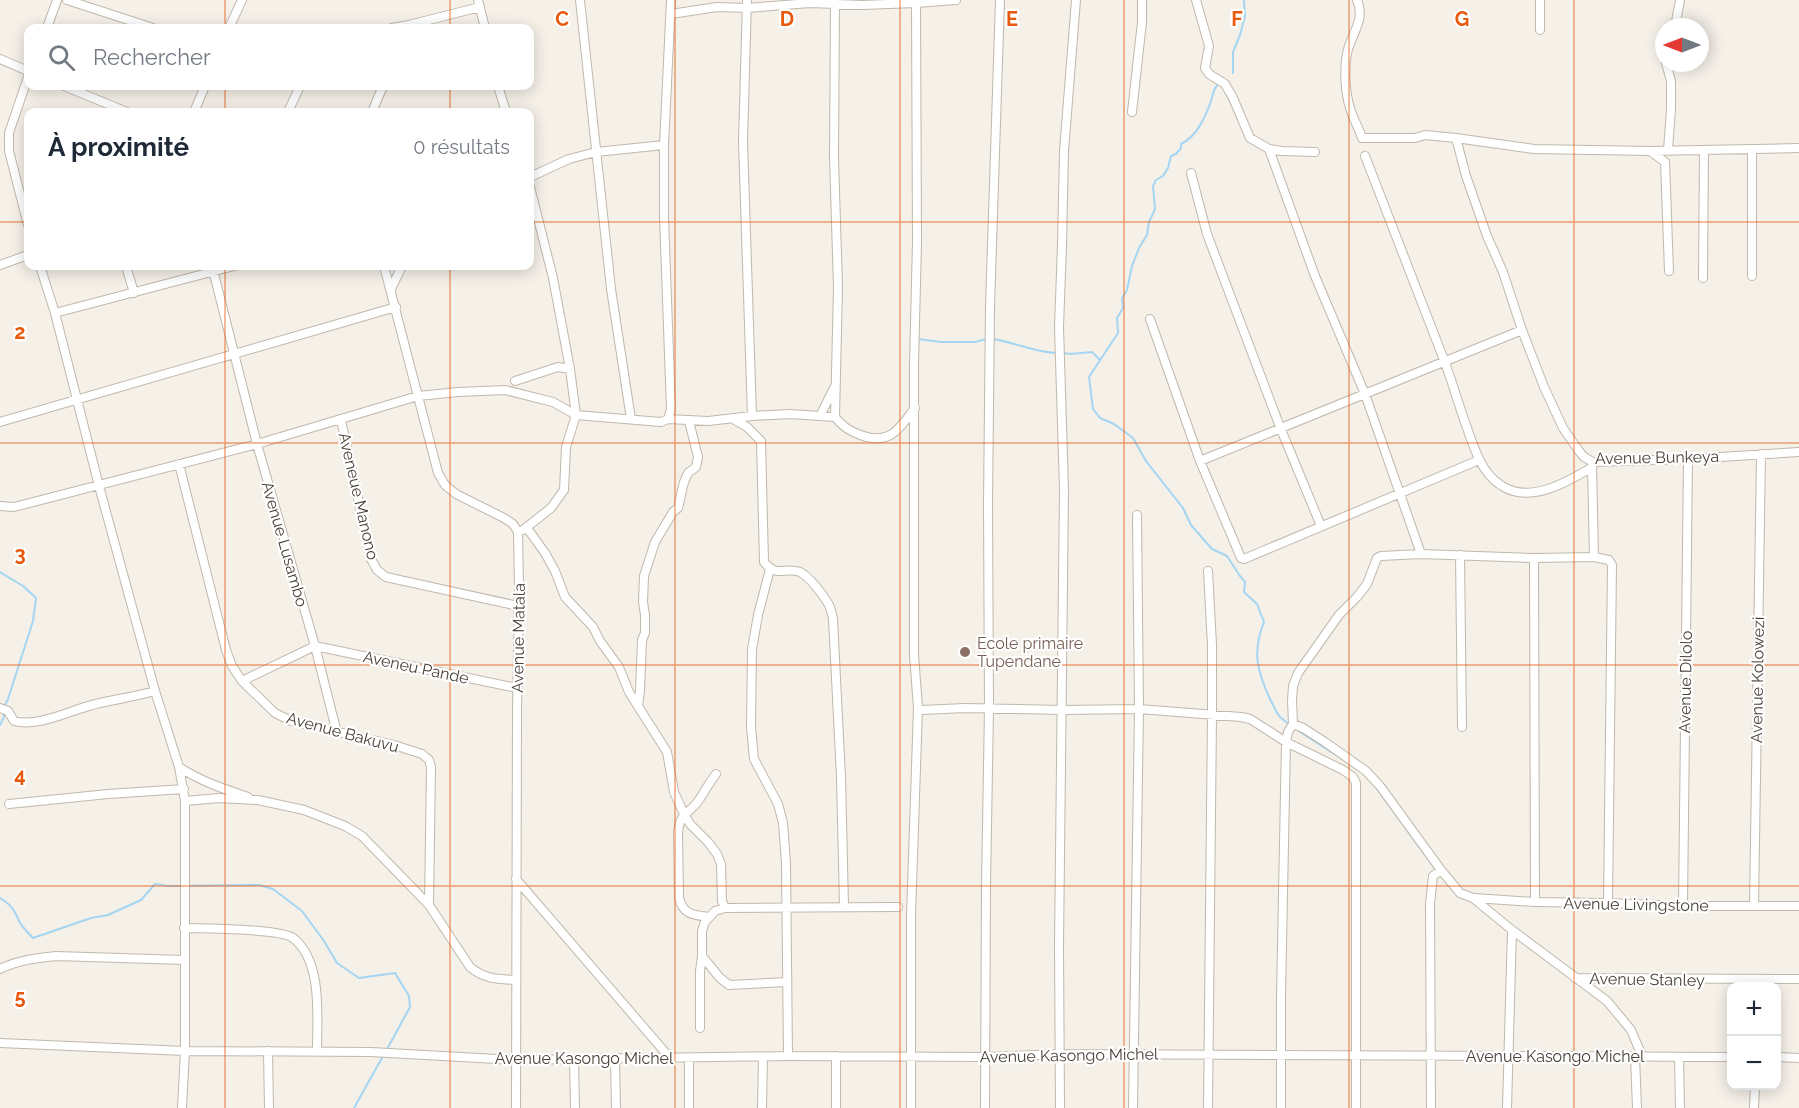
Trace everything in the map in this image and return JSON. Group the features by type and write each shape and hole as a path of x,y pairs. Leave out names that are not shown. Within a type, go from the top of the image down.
{"street":[{"path":"48,24 57,0"},
{"path":"67,0 141,24"},
{"path":"231,24 242,0"},
{"path":"580,0 611,289 631,419"},
{"path":"668,419 671,409 664,217 664,145 671,0"},
{"path":"671,14 747,4 835,2 862,5 956,0"},
{"path":"985,1108 990,306 1000,0"},
{"path":"1060,1108 1059,946 1064,489 1059,327 1064,151 1076,0"},
{"path":"1132,112 1142,22 1142,0"},
{"path":"1196,0 1209,46 1205,68 1209,74 1225,84 1250,138 1269,149 1315,152"},
{"path":"1357,0 1360,15 1348,51 1346,76 1349,106 1362,138 1414,138 1425,135 1534,149 1799,148"},
{"path":"1540,0 1540,30"},
{"path":"1677,18 1680,0"},
{"path":"911,1108 911,916 918,708 914,656 916,1"},
{"path":"835,2 834,158 838,287 835,417 840,424 859,435 880,438 890,435 899,428 915,408"},
{"path":"417,24 479,4 483,24"},
{"path":"747,4 744,159 752,416"},
{"path":"0,59 24,69"},
{"path":"1668,72 1671,81 1671,109 1668,150"},
{"path":"24,89 9,133 9,151 24,209"},
{"path":"74,90 117,108"},
{"path":"196,108 203,90"},
{"path":"290,108 298,90"},
{"path":"374,108 381,90"},
{"path":"499,90 505,108"},
{"path":"103,108 105,103"},
{"name":"Avenue Bunkeya","path":"1456,138 1466,176 1487,236 1503,272 1544,387 1563,428 1592,465 1799,452"},
{"path":"534,175 569,159 596,152 664,145"},
{"path":"1269,149 1315,276 1365,394 1421,554"},
{"path":"1752,149 1752,276"},
{"path":"1650,150 1665,162 1669,271"},
{"path":"1703,278 1704,150"},
{"path":"1365,156 1444,361 1479,460 1489,474 1502,486 1511,490 1539,492 1562,485 1592,465"},
{"path":"1191,173 1207,234 1280,427 1321,526"},
{"path":"385,270 438,473 445,485 456,494 504,518 513,524 518,532 527,528 551,508 564,490 566,447 576,415 553,278 534,203"},
{"path":"0,266 24,257"},
{"path":"41,270 78,399 99,486 155,691 184,789 186,801 185,1051 182,1108"},
{"path":"127,270 134,293"},
{"path":"54,313 134,293 206,270"},
{"name":"Avenue Lusambo","path":"213,270 257,444 315,645 337,733"},
{"path":"391,289 400,270"},
{"path":"0,422 396,307"},
{"path":"1150,319 1200,461 1241,558 1246,559 1479,460"},
{"path":"1200,461 1522,330"},
{"path":"514,381 558,367 570,369"},
{"path":"820,416 837,380"},
{"path":"0,506 14,507 99,486 257,444 418,396 505,390 553,402 576,415 661,422 668,419 708,421 790,414 835,417"},
{"path":"733,419 747,427 761,441 764,562 770,569 778,572 798,572 808,578 830,605 833,619 841,777 844,907"},
{"name":"Aveneue Manono","path":"341,420 371,558 377,570 387,577 518,606"},
{"path":"638,706 642,640 645,633 644,576 655,542 673,512 678,508 684,482 688,473 696,466 698,457 688,421"},
{"name":"Avenue Kolowezi","path":"1754,906 1761,454"},
{"name":"Avenue Dilolo","path":"1683,906 1688,459"},
{"name":"Avenue Bakuvu","path":"179,464 226,650 232,666 242,681 275,713 291,722 394,745 422,754 429,760 431,767 429,905"},
{"path":"1592,465 1594,557"},
{"path":"1133,1108 1139,710 1137,515"},
{"path":"527,528 550,562 565,597 593,627 619,668 629,692 667,752 674,792 684,814 712,848 721,864 722,901 725,909"},
{"name":"Avenue Matala","path":"516,1108 518,532"},
{"path":"1281,1108 1286,742 1293,724 1293,686 1298,673 1339,615 1367,584 1377,558 1421,554 1534,558 1594,557 1609,560 1612,565 1608,903"},
{"path":"1460,555 1462,727"},
{"path":"1534,558 1535,902"},
{"path":"770,569 752,649 751,727 754,759 778,804 783,823 786,863 788,1056"},
{"path":"1208,571 1212,645 1208,1108"},
{"path":"242,681 315,645"},
{"name":"Aveneu Pande","path":"315,645 517,688"},
{"path":"0,708 8,711 14,722 22,724 99,703 155,691"},
{"path":"918,708 921,710 1139,710 1241,717 1250,719 1286,742 1353,777 1356,783 1356,1108"},
{"path":"1293,724 1325,742 1366,771 1380,786 1460,893 1473,898 1607,1001 1631,1030 1638,1056 1637,1108"},
{"path":"179,766 210,783 258,801"},
{"path":"709,917 688,913 681,905 678,833 679,823 684,814 694,807 716,774"},
{"path":"9,804 184,789"},
{"path":"186,801 219,798 258,801 304,810 345,826 362,836 429,905 470,967 478,974 493,979 515,980"},
{"path":"1431,1108 1430,923 1433,876 1441,870"},
{"path":"516,879 670,1058"},
{"name":"Avenue Livingstone","path":"1473,898 1683,906 1799,906"},
{"path":"700,1028 702,931 705,922 715,911 898,907"},
{"path":"0,1043 185,1051 317,1051 315,976 308,955 292,937 257,930 184,928"},
{"path":"1507,1108 1512,930"},
{"path":"0,969 10,964 39,957 56,956 184,960"},
{"path":"702,956 720,978 729,985 787,982"},
{"name":"Avenue Stanley","path":"1575,978 1799,979"},
{"path":"268,1051 269,1108"},
{"name":"Avenue Kasongo Michel","path":"317,1051 516,1060 788,1056 986,1057 1061,1053 1727,1057"},
{"path":"836,1056 836,1108"},
{"path":"762,1108 763,1057"},
{"path":"1679,1057 1680,1108"},
{"path":"1781,1057 1799,1058"},
{"path":"689,1058 689,1108"},
{"path":"574,1059 575,1108"},
{"path":"615,1059 616,1108"},
{"path":"1754,1108 1755,1090"}],"waterway":[{"path":"1233,73 1233,52 1245,16 1244,0"},
{"path":"1218,84 1200,126 1187,141 1181,144 1176,154 1171,156 1168,168 1153,186 1155,209 1149,222 1147,235 1132,266 1127,290 1122,298 1123,308 1117,318 1118,333 1089,377 1093,409 1100,418 1114,424 1133,438 1146,461 1183,508 1191,525 1212,549 1227,556 1245,582 1244,592 1257,604 1264,622 1257,652 1259,670 1277,713 1289,724"},
{"path":"918,339 941,342 975,342 986,339"},
{"path":"992,339 1056,353"},
{"path":"1062,353 1092,352 1100,360"},
{"path":"0,572 23,586 36,598 33,621 3,709 4,717 0,725"},
{"path":"1294,728 1342,759"},
{"path":"1372,782 1436,870"},
{"path":"1440,874 1450,886"},
{"path":"0,898 12,908 33,938 91,918 108,915 141,900 155,884 168,886 259,885 273,889 302,911 337,963 359,978 395,973 409,996 410,1007 386,1051"},
{"path":"354,1108 383,1056"}],"place":[{"name":"Ecole primaire Tupendane","path":"965,652"}]}
